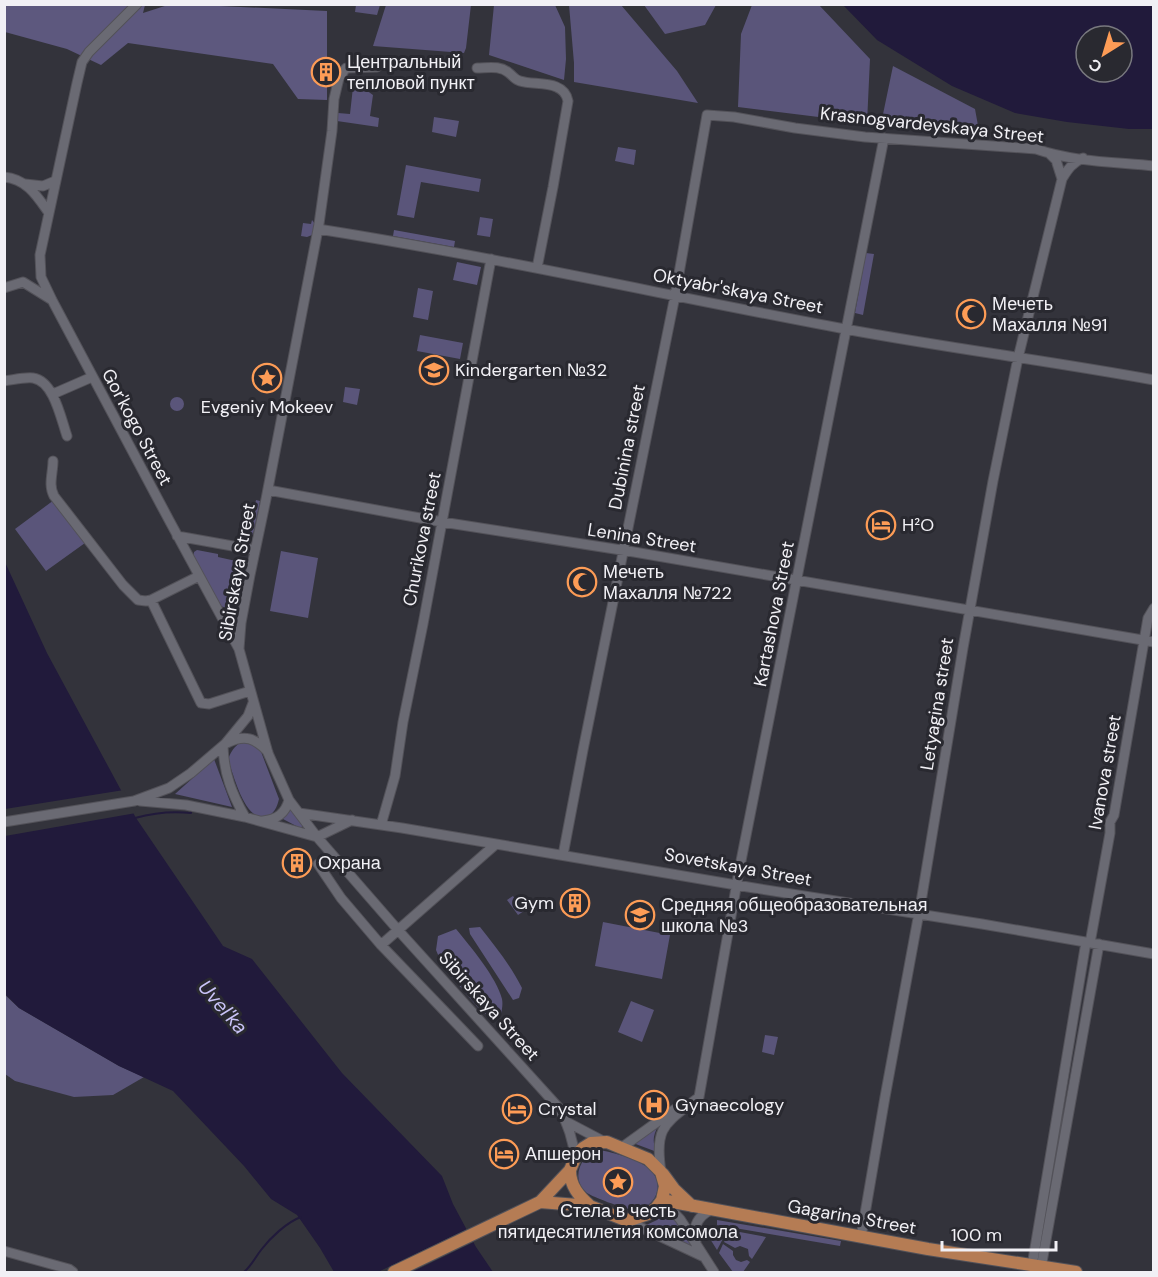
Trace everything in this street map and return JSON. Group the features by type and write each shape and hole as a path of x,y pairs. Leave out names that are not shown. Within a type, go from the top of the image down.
{"main road":[{"path":"394,1272 540,1202 572,1164 579,1151 595,1142 607,1142 648,1159 656,1165 674,1189 692,1207"},
{"path":"572,1164 570,1176 573,1188 590,1206"},
{"path":"540,1202 590,1206 625,1220 633,1220 648,1214 662,1200 665,1186 661,1172"},
{"name":"Gagarina Street","path":"662,1200 1036,1268 1076,1272"}],"street":[{"name":"Gor'kogo Street","path":"137,4 89,52 82,62 40,255 41,277 92,377 239,649"},
{"name":"Sibirskaya Street","path":"377,67 346,68 339,78 334,99 332,131 318,229 241,623 239,649 268,753 289,800 317,837 398,930 559,1108 567,1122 573,1141 572,1164"},
{"path":"477,68 503,69 517,81 552,86 564,91 567,96 568,101 537,268"},
{"name":"Krasnogvardeyskaya Street","path":"707,115 884,138 1036,149 1083,158 1154,166"},
{"name":"Dubinina street","path":"563,855 675,296 707,115"},
{"name":"Kartashova Street","path":"699,1094 737,885 884,138"},
{"path":"1049,153 1056,160 1062,179"},
{"path":"1062,179 1070,167 1083,158"},
{"path":"4,177 13,178 25,184 49,213"},
{"name":"Letyagina street","path":"861,1237 993,481 1018,358 1062,179"},
{"path":"25,184 43,186 55,181"},
{"name":"Oktyabr'skaya Street","path":"318,229 491,259 846,329 1154,380"},
{"name":"Churikova street","path":"381,825 395,776 403,722 491,259"},
{"path":"4,288 23,282 40,269"},
{"path":"23,282 52,300"},
{"path":"53,394 92,377"},
{"path":"4,381 29,378 42,382 53,394 67,436"},
{"path":"53,461 53,476 50,484 54,496 123,585 138,600 151,600 199,576"},
{"name":"Lenina Street","path":"268,490 442,522 1149,641"},
{"path":"177,536 255,550"},
{"path":"151,600 201,703 209,704 250,691"},
{"name":"Ivanova street","path":"1036,1268 1092,943 1110,822 1114,815 1149,641 1148,618 1154,608"},
{"path":"245,818 236,801 224,766 224,745 248,716 253,703"},
{"path":"4,822 134,801 176,784 224,745 235,739 248,738 261,745 268,753"},
{"path":"258,821 277,818 282,814 289,800"},
{"path":"134,801 186,805 317,837 352,820"},
{"name":"Sovetskaya Street","path":"299,813 1154,954"},
{"path":"381,945 496,844"},
{"path":"318,864 341,898 381,945 478,1046"},
{"path":"621,1148 699,1094"},
{"path":"661,1172 658,1150 660,1135 666,1125 699,1094"},
{"name":"Sibirskaya Street","path":"567,1122 607,1142"},
{"path":"662,1200 680,1219 714,1272"},
{"path":"698,1246 694,1228 701,1216 713,1209"},
{"path":"625,1220 704,1257"},
{"path":"4,1251 73,1272"}],"shaded area":[{"path":"171,4 327,11 327,100 298,99 273,64 128,43 101,65 67,49 5,32 4,5 145,5 143,13"},
{"path":"356,5 380,5 377,15 355,12"},
{"path":"386,5 471,5 464,53 373,46"},
{"path":"494,5 555,5 565,27 564,80 489,55"},
{"path":"569,5 621,5 677,71 698,103 574,82"},
{"path":"644,5 716,5 705,25 665,34"},
{"path":"752,5 819,5 870,59 867,123 738,107 741,34"},
{"path":"893,66 975,109 979,131 882,119"},
{"path":"353,87 366,90 373,95 370,116 379,118 378,127 337,121 338,113 350,114"},
{"path":"434,117 459,121 456,137 432,132"},
{"path":"618,147 636,150 634,165 615,161"},
{"path":"406,165 481,179 479,192 421,182 414,218 397,215"},
{"path":"480,217 493,219 490,237 477,235"},
{"path":"312,220 315,224 312,235 301,236 303,223 311,224"},
{"path":"394,230 455,241 454,247 393,236"},
{"path":"866,253 874,254 863,315 855,313"},
{"path":"457,262 481,267 477,285 453,280"},
{"path":"418,288 433,291 428,320 413,317"},
{"path":"420,335 463,343 460,359 417,351"},
{"path":"345,387 360,389 357,405 343,402"},
{"path":"174,397 180,397 184,404 180,411 174,411 170,407 170,401"},
{"path":"54,500 85,543 46,571 15,529"},
{"path":"256,500 260,501 253,535 249,534"},
{"path":"197,550 218,554 218,557 236,561 232,582 237,584 233,605 227,608 220,606 193,558"},
{"path":"281,551 318,558 308,618 270,611"},
{"path":"241,742 249,742 260,749 279,799 275,810 268,816 258,816 251,811 237,785 228,760 230,754"},
{"path":"214,759 232,807 175,794"},
{"path":"290,808 303,826 300,828 283,819 283,815"},
{"path":"513,896 524,911 518,915 507,900"},
{"path":"603,922 670,935 662,979 595,966"},
{"path":"480,927 518,980 522,988 519,998 513,1000 470,934 469,928"},
{"path":"456,929 495,982 502,999 501,1014 489,1016 481,1011 441,962 436,950 438,936"},
{"path":"4,994 19,1008 119,1066 144,1077 113,1095 74,1097 15,1081 5,1074"},
{"path":"631,1001 654,1010 642,1042 618,1032"},
{"path":"765,1035 778,1037 774,1055 762,1052"},
{"path":"658,1126 654,1139 657,1152 633,1143"},
{"path":"599,1150 628,1158 649,1169 657,1180 658,1186 654,1199 644,1207 630,1209 587,1193 578,1175 582,1162"},
{"path":"670,1209 696,1248 642,1227 657,1220"},
{"path":"717,1220 841,1241 840,1246 717,1225"},
{"path":"702,1226 727,1231 717,1250"},
{"path":"729,1230 766,1237 752,1259 748,1249 740,1246 735,1248 724,1242"},
{"path":"723,1244 733,1251 736,1260 750,1262 743,1272 733,1272 719,1253"}],"water":[{"path":"843,5 1153,5 1153,129 1129,129 1067,122 1015,113 952,86 877,40"},
{"name":"Uvel'ka","path":"4,560 47,653 136,818 223,946 252,959 342,1073 442,1176 453,1204 476,1247 493,1272 334,1272 297,1215 271,1199 244,1166 173,1091 119,1066 19,1008 5,994"}],"pier":[{"path":"124,790 136,813 5,836 5,809"},
{"path":"469,1228 476,1241 412,1272 378,1272"}],"waterway":[{"path":"135,818 163,813 191,813 191,809"},
{"path":"244,1272 274,1236 301,1217"}],"place":[{"name":"Центральный тепловой пункт","path":"326,72"},
{"name":"Мечеть Махалля №91","path":"971,314"},
{"name":"Kindergarten №32","path":"434,370"},
{"name":"Evgeniy Mokeev","path":"267,378"},
{"name":"H²O","path":"881,525"},
{"name":"Мечеть Махалля №722","path":"582,582"},
{"name":"Охрана","path":"297,863"},
{"name":"Gym","path":"575,903"},
{"name":"Средняя общеобразовательная школа №3","path":"640,915"},
{"name":"Gynaecology","path":"654,1105"},
{"name":"Crystal","path":"517,1109"},
{"name":"Апшерон","path":"504,1154"},
{"name":"Стела в честь пятидесятилетия комсомола","path":"618,1182"}]}
